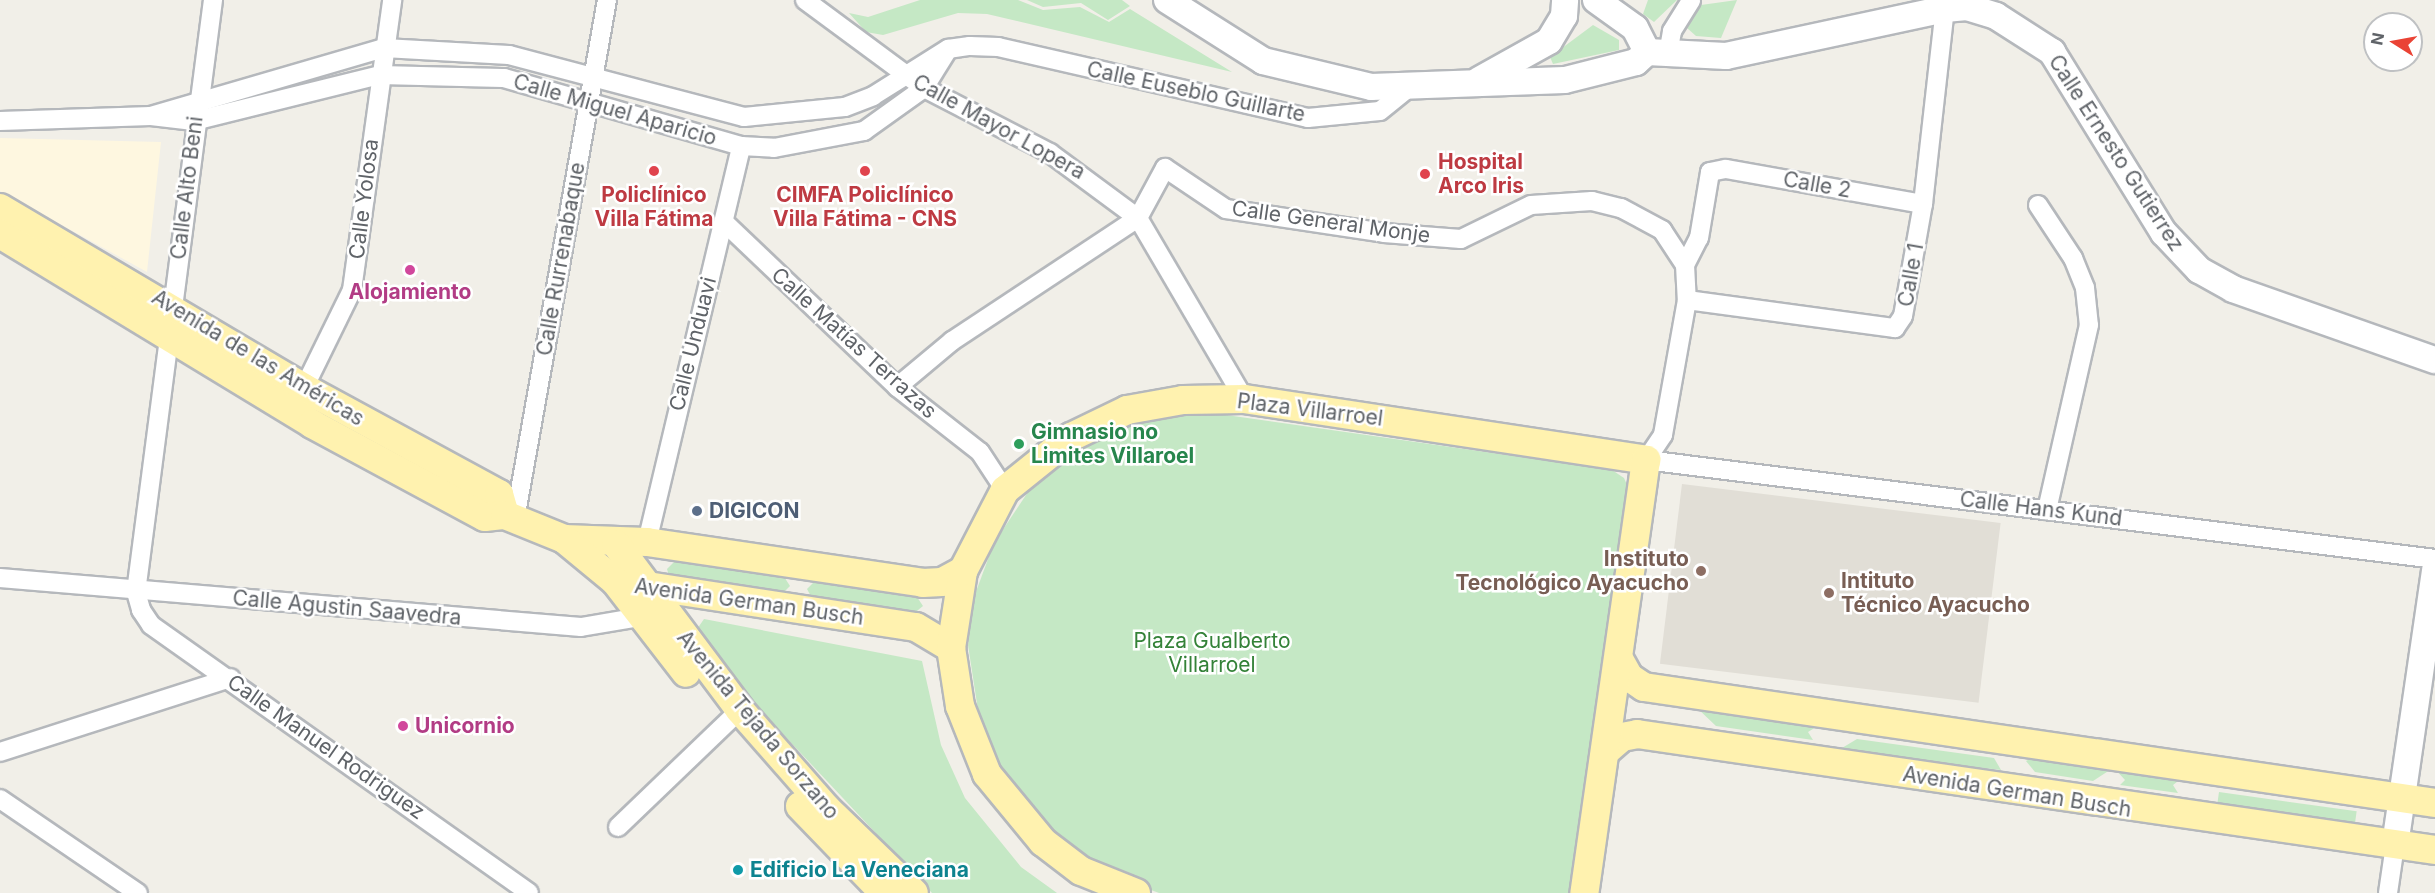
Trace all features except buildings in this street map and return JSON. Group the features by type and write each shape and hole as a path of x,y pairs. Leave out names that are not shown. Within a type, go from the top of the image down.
{"main road":[{"name":"Avenida de las Américas","path":"0,208 171,320 312,424 485,517 510,517 564,539"},
{"name":"Avenida de las Américas","path":"0,234 304,388 499,494 510,517"},
{"name":"Plaza Villarroel","path":"1136,893 1081,871 1020,819 987,774 960,706 951,648 963,571 1005,490 1071,437 1127,410 1184,400 1244,399 1646,460"},
{"path":"1584,893 1646,460"},
{"name":"Avenida German Busch","path":"564,539 616,544 647,542 923,583 942,582 963,571"},
{"name":"Avenida German Busch","path":"564,539 615,581 651,606 686,593 916,627 951,648"},
{"name":"Avenida Tejada Sorzano","path":"616,544 651,606 733,717 884,893"},
{"path":"795,609 802,565"},
{"path":"1619,658 1629,677 1653,688 2435,804"},
{"name":"Avenida Tejada Sorzano","path":"733,717 914,893"},
{"name":"Avenida German Busch","path":"1606,751 1622,737 1637,734 2435,850"}],"street":[{"name":"Calle Alto Beni","path":"136,592 194,121 200,98 213,0"},
{"name":"Calle Yolosa","path":"304,388 352,290 392,0"},
{"name":"Calle Rurrenabaque","path":"510,517 592,101 607,0"},
{"name":"Calle Mayor Lopera","path":"805,0 924,88 1050,153 1138,218 1244,399"},
{"path":"1167,0 1263,61 1336,82 1407,89 1478,80 1526,85 1565,80 1636,62 1657,53 1691,0"},
{"path":"1478,80 1549,41 1564,16 1565,0"},
{"path":"1612,4 1657,53"},
{"name":"Calle Ernesto Gutierrez","path":"1657,53 1726,56 1945,9 1967,7 1996,16 2052,52 2164,233 2199,270 2233,289 2435,360"},
{"name":"Calle 1","path":"1687,300 1895,328 1903,316 1923,204 1945,9"},
{"name":"Calle Euseblo Guillarte","path":"904,73 948,49 998,46 1308,118 1380,111 1407,89"},
{"name":"Calle Miguel Aparicio","path":"151,116 200,98 384,48 509,55 596,75 744,117 774,118 845,107 873,96 904,73"},
{"path":"924,88 948,49"},
{"name":"Calle Miguel Aparicio","path":"0,121 151,116 194,121 380,75 504,78 592,101 741,146 820,144 864,131 924,88"},
{"name":"Calle Unduavi","path":"647,542 684,369 724,223 741,146"},
{"name":"Calle General Monje","path":"897,387 952,341 1138,218 1165,168 1226,209 1384,233 1461,239 1531,205 1592,201 1622,208 1662,230 1685,265"},
{"name":"Calle 2","path":"1685,265 1699,238 1710,172 1726,169 1923,204"},
{"path":"2038,205 2073,258 2085,288 2089,326 2047,510"},
{"name":"Calle Matías Terrazas","path":"724,223 897,387 980,452 1005,490"},
{"path":"1646,460 1663,435 1687,300 1685,265"},
{"name":"Calle Hans Kund","path":"1646,460 2435,559"},
{"path":"2388,893 2435,570"},
{"name":"Calle Agustin Saavedra","path":"0,578 136,592 581,627 651,606"},
{"name":"Calle Manuel Rodriguez","path":"136,592 151,625 230,678 529,893"},
{"path":"0,752 230,678"},
{"path":"618,827 733,717"},
{"path":"0,799 138,893"}],"shaded area":[{"path":"0,138 161,142 147,272 0,191"},
{"name":"Intituto Técnico Ayacucho","path":"1682,484 2001,523 1979,703 1660,664"}],"green space":[{"path":"920,0 1018,0 1043,10 1080,7 1109,22 1130,9 1232,72 987,14 958,13 883,35 866,32 849,13 868,17"},
{"path":"1027,0 1122,0 1130,6 1108,20 1081,3 1043,7"},
{"path":"1648,0 1677,0 1654,22 1643,14"},
{"path":"1737,0 1721,38 1696,36 1687,28 1701,5"},
{"path":"1593,25 1619,40 1619,50 1553,64 1550,57"},
{"name":"Plaza Gualberto Villarroel","path":"1205,412 1612,470 1624,478 1637,508 1571,893 1159,893 1085,865 1016,799 980,723 968,645 974,597 994,543 1032,486 1091,440 1155,417"},
{"path":"677,559 783,575 790,586 780,596 669,576 667,569"},
{"path":"817,579 915,594 923,606 912,615 813,600 807,589"},
{"path":"704,619 922,661 941,745 965,798 1021,867 1057,893 932,893 705,651 695,632"},
{"path":"1696,707 1816,727 1808,732 1813,740 1716,726"},
{"path":"1857,739 1994,758 2001,770 1837,751"},
{"path":"2034,757 2113,768 2093,781 2035,772 2026,761"},
{"path":"2115,769 2182,778 2173,785 2178,793 2120,785 2125,780"},
{"path":"2219,792 2357,811 2354,831 2216,812"}],"place":[{"name":"Policlínico Villa Fátima","path":"654,171"},
{"name":"CIMFA Policlínico Villa Fátima - CNS","path":"865,171"},
{"name":"Hospital Arco Iris","path":"1425,174"},
{"name":"Alojamiento","path":"410,270"},
{"name":"Gimnasio no Limites Villaroel","path":"1019,444"},
{"name":"DIGICON","path":"697,511"},
{"name":"Instituto Tecnológico Ayacucho","path":"1701,571"},
{"name":"Intituto Técnico Ayacucho","path":"1829,593"},
{"name":"Unicornio","path":"403,726"},
{"name":"Edificio La Veneciana","path":"738,870"}]}
